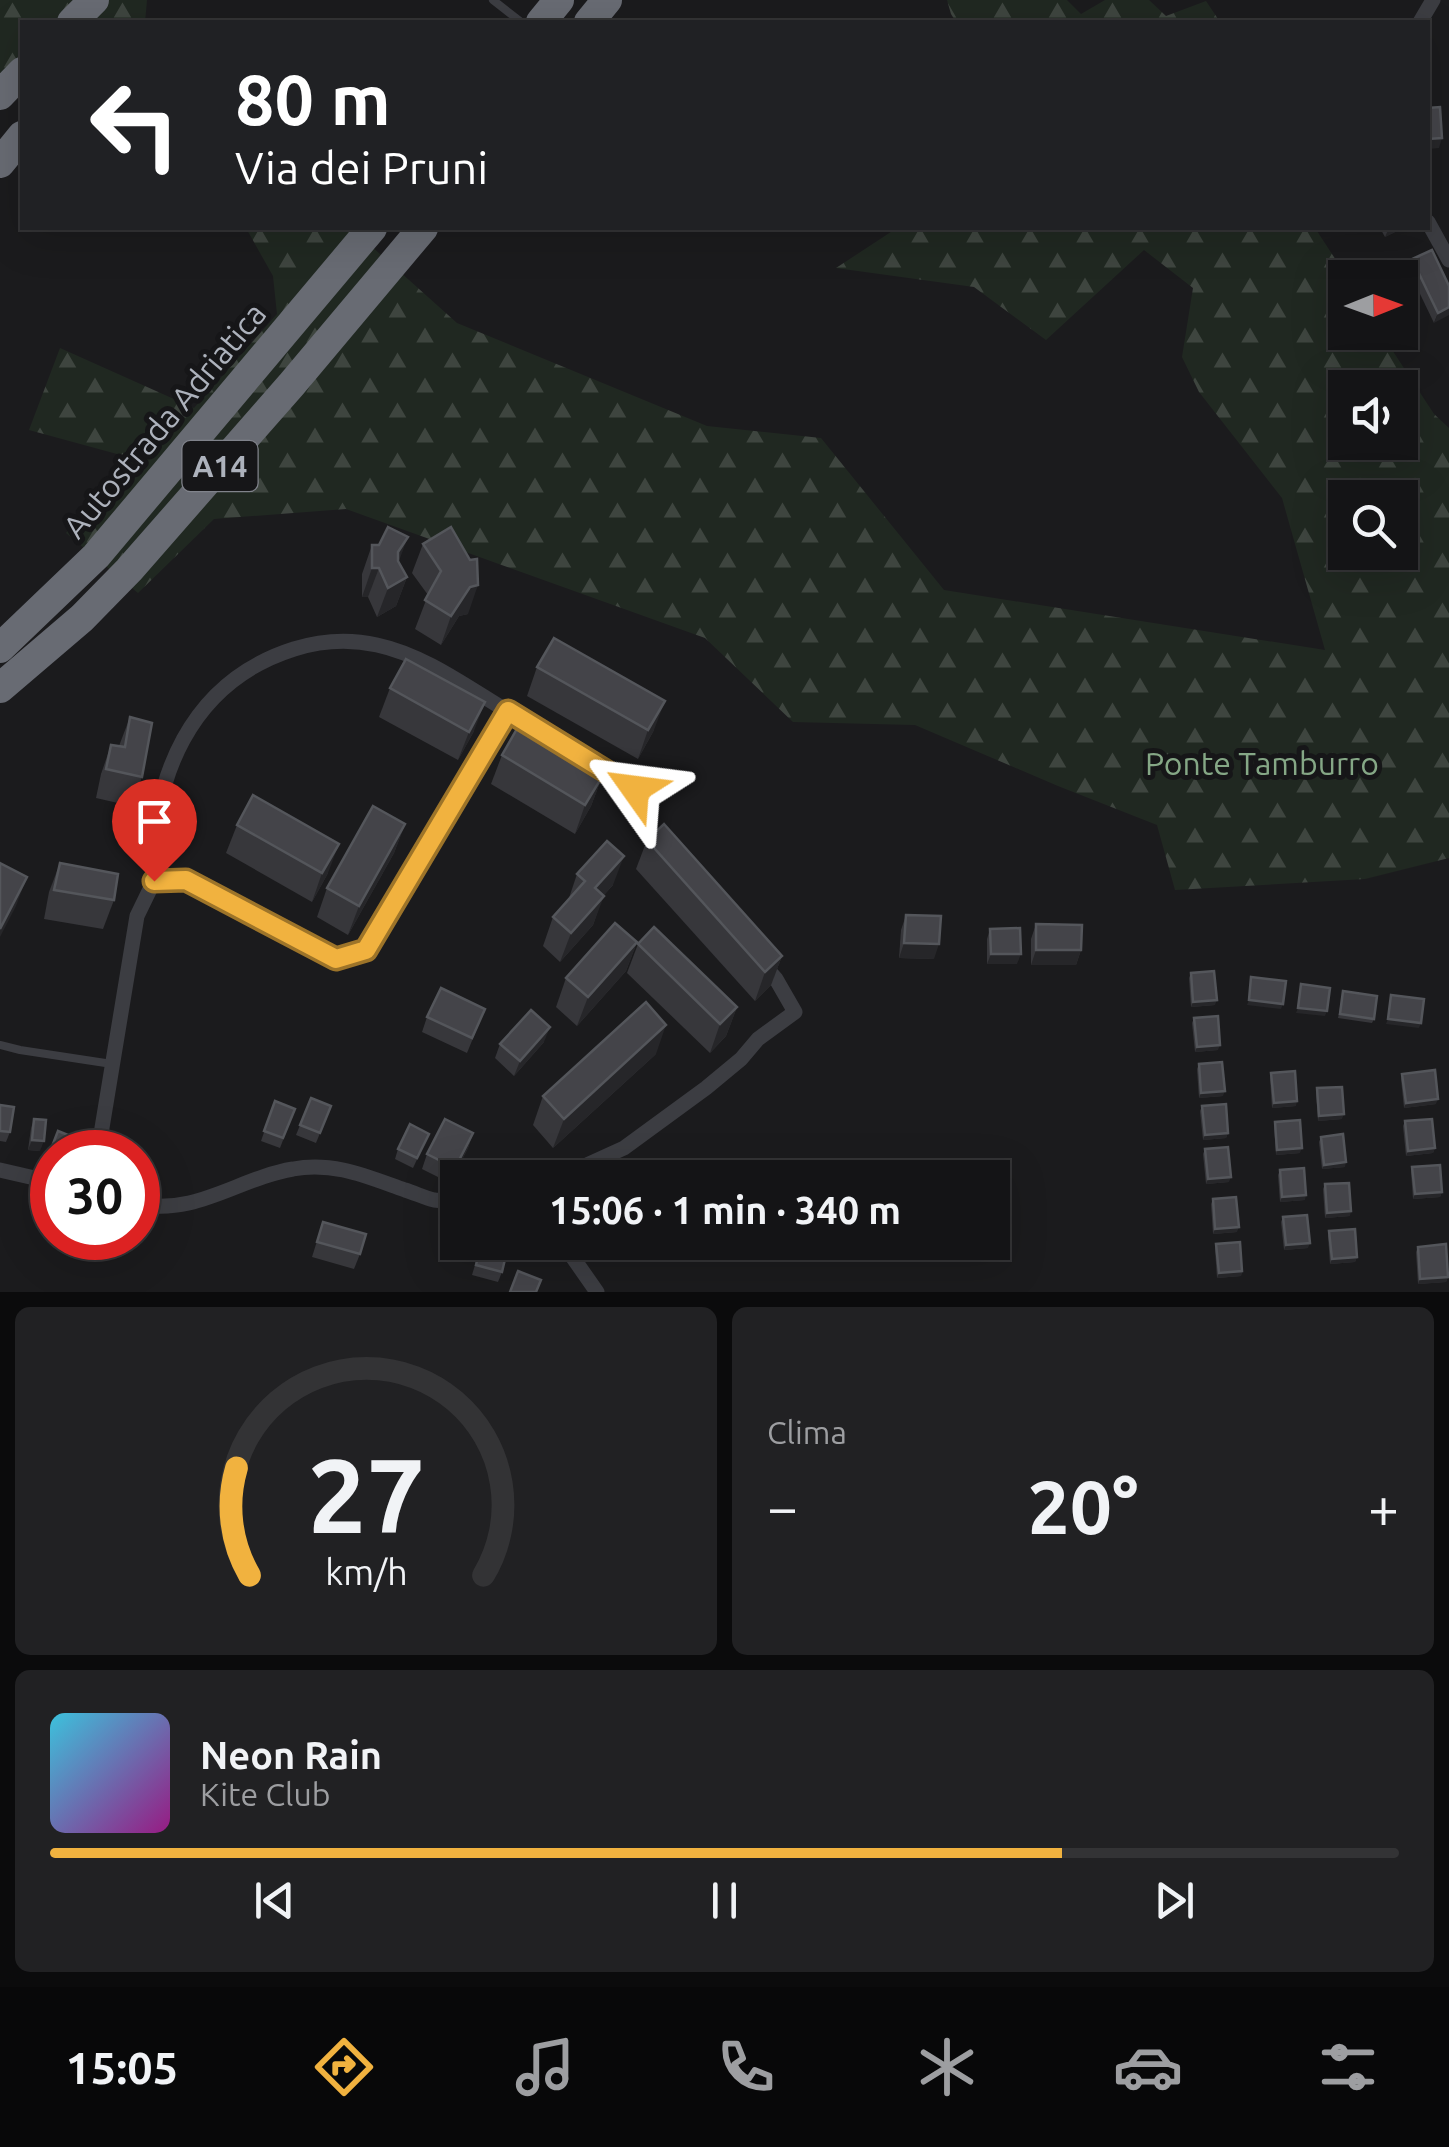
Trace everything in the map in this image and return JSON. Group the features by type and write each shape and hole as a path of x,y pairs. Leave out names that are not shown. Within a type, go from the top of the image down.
{"highway":[{"path":"74,20 94,0"},
{"path":"543,20 559,0"},
{"path":"590,20 606,0"},
{"path":"0,95 20,74"},
{"path":"0,163 20,138"},
{"name":"Autostrada Adriatica","path":"0,648 96,556 370,230"},
{"name":"A14","path":"0,688 82,618 129,570 421,230"}],"street":[{"path":"1430,226 1449,260"},
{"path":"102,1130 136,916 154,881 153,858 162,798 172,764 187,730 212,698 243,672 310,644 351,641 379,645 432,667 635,789"},
{"path":"154,881 186,880 336,959 366,950 508,711"},
{"path":"598,1160 624,1148 706,1088 795,1012 776,979 751,951"},
{"path":"160,1206 188,1204 295,1168 330,1166 440,1200"},
{"path":"0,1170 30,1177"},
{"path":"574,1260 597,1292"}],"lane":[{"path":"496,2 519,20"},
{"path":"0,1045 112,1064"}],"green space":[{"path":"0,0 147,0 145,20 20,20 20,89 0,84"},
{"path":"947,0 1067,0 1081,14 1105,0 1149,0 1166,16 1206,1 1219,20 955,20"},
{"name":"Ponte Tamburro","path":"247,230 353,230 457,323 707,426 821,438 944,590 1325,650 1282,498 1199,392 1182,357 1193,288 1144,250 1046,340 974,287 836,268 894,230 1316,230 1336,260 1328,260 1328,350 1392,350 1405,370 1328,370 1328,460 1418,460 1418,390 1449,428 1449,858 1365,879 1175,890 1157,825 915,725 793,722 705,638 346,509 214,519 138,593 66,533 128,457 29,430 60,348 194,408 277,314 273,276"}],"building":[{"path":"1440,107 1442,138 1430,139 1430,108"},
{"path":"1432,250 1449,286 1449,307 1438,313 1418,271 1418,260 1412,259"},
{"path":"388,527 408,537 398,552 398,561 407,577 388,588 379,568 372,568 372,545 379,545"},
{"path":"451,527 470,560 477,559 478,585 470,587 451,616 425,600 441,571 423,544"},
{"path":"554,638 665,701 648,730 537,667"},
{"path":"406,659 485,702 469,732 390,688"},
{"path":"130,717 152,723 142,777 106,769 111,745 125,747"},
{"path":"518,727 602,777 585,805 502,755"},
{"path":"253,795 339,844 322,873 237,825"},
{"path":"373,806 405,824 359,906 327,888"},
{"path":"664,824 782,956 765,972 647,840"},
{"path":"607,841 624,856 595,888 604,896 571,933 553,917 585,881 577,874"},
{"path":"0,863 27,877 0,929"},
{"path":"60,863 118,874 114,900 54,890"},
{"path":"906,915 941,916 939,944 904,943"},
{"path":"615,923 637,942 588,997 566,978"},
{"path":"1036,924 1082,925 1081,950 1036,950"},
{"path":"654,927 737,1007 720,1024 638,944"},
{"path":"1020,928 1021,954 991,954 990,929"},
{"path":"1214,971 1217,1000 1193,1002 1191,973"},
{"path":"1251,977 1286,981 1283,1004 1249,1000"},
{"path":"1301,984 1330,988 1327,1011 1298,1008"},
{"path":"441,988 485,1009 472,1038 427,1017"},
{"path":"1343,991 1377,996 1374,1019 1340,1014"},
{"path":"1391,995 1424,999 1421,1023 1388,1019"},
{"path":"646,1002 666,1025 564,1119 543,1096"},
{"path":"531,1010 550,1027 520,1061 500,1044"},
{"path":"1218,1016 1220,1045 1197,1047 1194,1018"},
{"path":"1222,1062 1225,1091 1201,1093 1199,1064"},
{"path":"1435,1070 1438,1099 1406,1103 1402,1074"},
{"path":"1295,1071 1297,1101 1274,1103 1271,1073"},
{"path":"1342,1087 1344,1114 1319,1116 1317,1088"},
{"path":"311,1098 331,1106 320,1133 300,1125"},
{"path":"275,1101 295,1109 283,1138 264,1131"},
{"path":"1226,1104 1228,1133 1205,1135 1202,1106"},
{"path":"0,1105 14,1107 10,1132 0,1131"},
{"path":"34,1119 46,1120 45,1130 33,1130"},
{"path":"445,1119 473,1133 459,1160 440,1160 427,1154"},
{"path":"1432,1119 1435,1148 1408,1151 1405,1121"},
{"path":"1300,1120 1302,1148 1277,1150 1275,1122"},
{"path":"410,1124 429,1134 417,1158 398,1149"},
{"path":"1343,1134 1346,1162 1324,1165 1321,1137"},
{"path":"1228,1147 1231,1177 1208,1179 1205,1149"},
{"path":"1440,1165 1442,1192 1415,1194 1412,1167"},
{"path":"1304,1168 1306,1195 1282,1197 1280,1170"},
{"path":"1349,1183 1351,1211 1327,1213 1325,1184"},
{"path":"1236,1197 1239,1227 1215,1229 1213,1199"},
{"path":"1307,1215 1310,1243 1286,1245 1283,1217"},
{"path":"323,1222 366,1234 360,1254 317,1242"},
{"path":"1355,1229 1357,1257 1332,1259 1329,1231"},
{"path":"1240,1242 1242,1271 1219,1273 1216,1244"},
{"path":"1446,1244 1448,1277 1420,1279 1418,1247"},
{"path":"477,1260 505,1260 502,1272 476,1265"},
{"path":"518,1271 541,1280 536,1292 510,1292"}],"route":[{"path":"154,881 186,880 336,959 366,950 508,711 635,789"}]}
